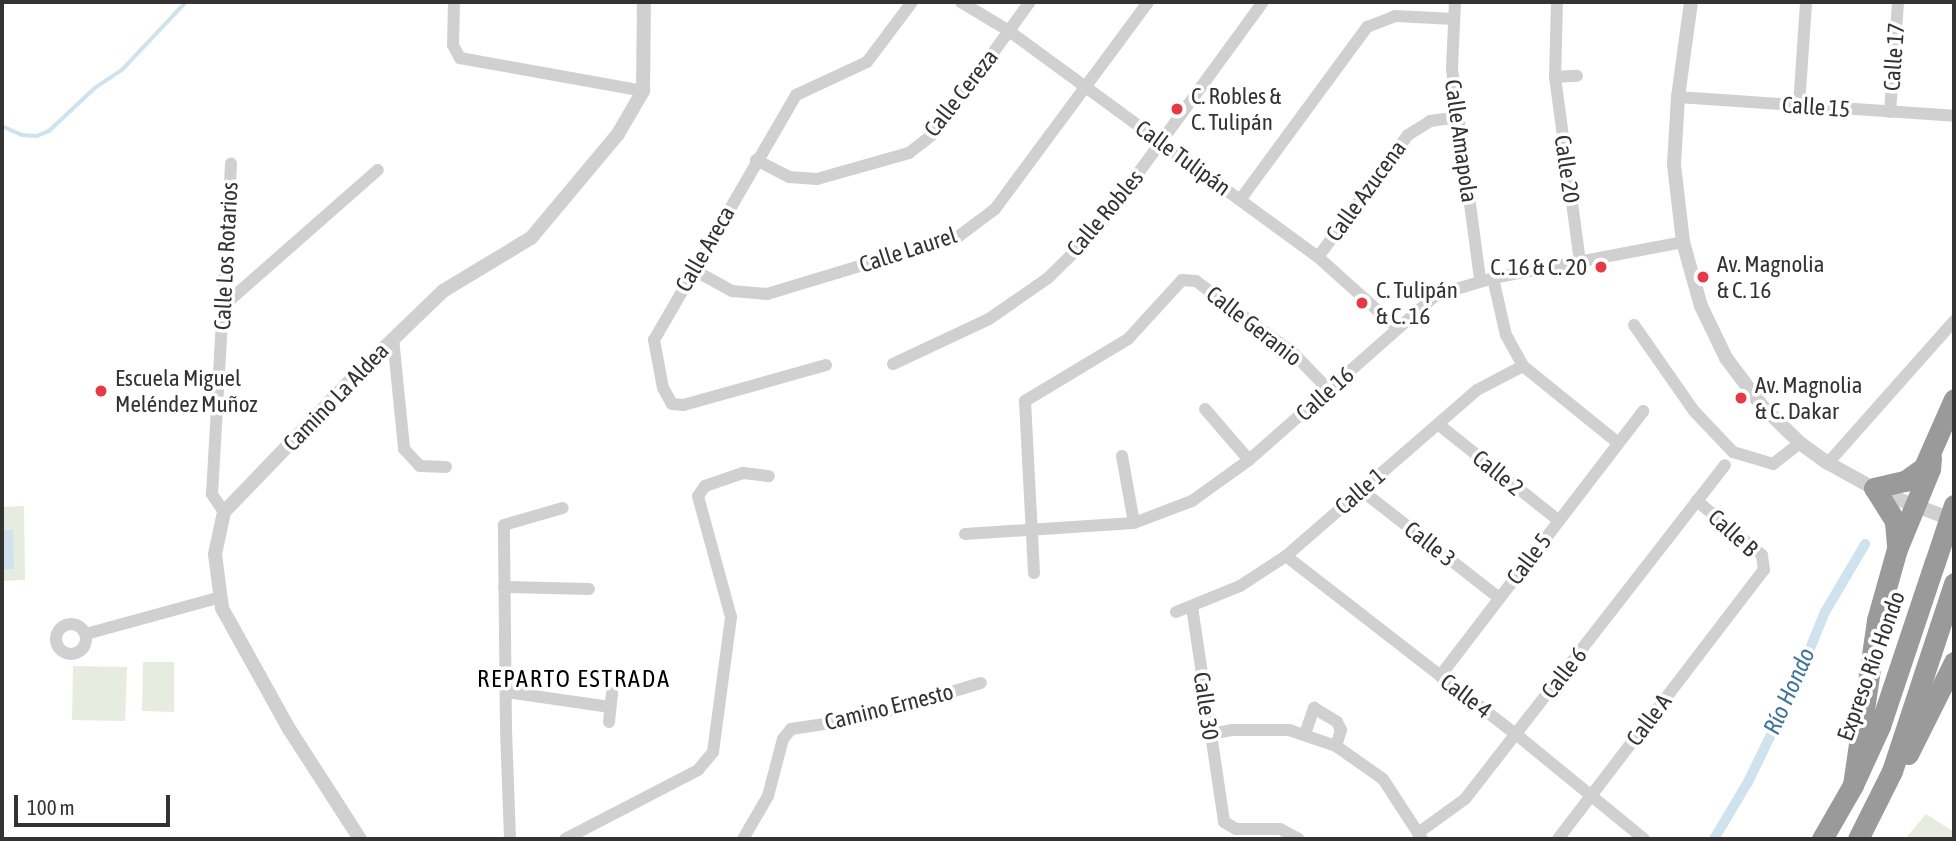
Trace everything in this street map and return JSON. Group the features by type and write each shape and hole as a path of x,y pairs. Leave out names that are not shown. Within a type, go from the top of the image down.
{"highway":[{"path":"1853,785 1877,620 1897,549 1930,469 1931,457 1954,399"},
{"path":"1897,549 1895,522 1874,488 1914,477 1931,457"},
{"name":"Expreso Río Hondo","path":"1822,839 1853,785 1891,698 1954,505"},
{"path":"1858,839 1892,771 1954,583"},
{"path":"1892,771 1907,756 1954,662"}],"street":[{"path":"454,2 453,45 460,58 643,91"},
{"name":"Camino La Aldea","path":"224,512 393,338 443,291 531,238 618,134 643,91 644,2"},
{"name":"Calle Areca","path":"826,365 684,405 672,404 663,388 654,340 692,270 796,95 867,62 912,2"},
{"name":"Calle Tulipán","path":"961,2 1009,31 1318,257 1396,327"},
{"name":"Calle Cereza","path":"757,160 789,177 817,179 909,153 934,132 1030,2"},
{"name":"Calle Laurel","path":"692,270 732,290 767,294 959,236 995,209 1148,2"},
{"name":"Calle Robles","path":"893,364 989,319 1048,278 1096,231 1263,2"},
{"name":"Calle Amapola","path":"1455,2 1452,69 1486,279 1506,335 1522,366"},
{"name":"Calle 20","path":"1557,2 1555,77 1580,262"},
{"path":"1691,2 1678,97 1674,165 1683,242 1701,306 1727,358 1762,406 1800,443 1828,463 1874,488 1954,520"},
{"path":"1799,106 1806,2"},
{"name":"Calle 17","path":"1891,112 1898,2"},
{"path":"1240,200 1367,27 1395,16 1454,19"},
{"path":"1555,77 1577,76"},
{"name":"Calle 15","path":"1678,97 1954,116"},
{"name":"Calle Azucena","path":"1318,257 1408,135 1430,121 1458,117"},
{"name":"Calle Los Rotarios","path":"224,512 212,494 231,164"},
{"path":"223,306 378,170"},
{"name":"Calle 16","path":"965,534 1133,523 1192,501 1249,460 1330,391 1396,327 1436,295 1486,279 1683,242"},
{"name":"Calle Geranio","path":"1034,573 1025,401 1128,339 1182,280 1196,281 1293,353 1330,391"},
{"path":"1828,463 1954,321"},
{"path":"1634,325 1694,411 1733,452 1773,464 1800,443"},
{"path":"393,338 404,449 420,466 446,467"},
{"path":"1522,366 1618,443"},
{"name":"Calle 1","path":"1176,612 1240,586 1286,556 1477,390 1522,366"},
{"path":"1205,409 1249,460"},
{"name":"Calle 5","path":"1440,676 1643,411"},
{"name":"Calle 2","path":"1438,424 1559,521"},
{"path":"1122,456 1133,523"},
{"name":"Calle 6","path":"1420,836 1465,799 1724,465"},
{"path":"565,839 698,770 713,752 731,618 698,496 705,486 743,473 769,476"},
{"name":"Calle 3","path":"1361,490 1499,598"},
{"name":"Calle B","path":"1697,501 1762,555 1764,570 1740,601"},
{"path":"510,839 504,525 563,508"},
{"path":"224,512 215,554 222,608 289,729 360,839"},
{"name":"Calle 4","path":"1286,556 1517,735 1644,839"},
{"path":"504,587 589,589"},
{"path":"86,634 221,597"},
{"name":"Calle A","path":"1558,839 1740,601"},
{"name":"Calle 30","path":"1192,607 1224,822 1236,829 1280,829 1299,839"},
{"name":"Camino Ernesto","path":"743,839 768,796 783,739 791,729 865,718 981,683"},
{"path":"506,692 610,707"},
{"path":"609,722 612,693"},
{"path":"1305,734 1314,708 1337,722 1341,730 1335,746"},
{"path":"1210,734 1232,730 1289,730 1335,746 1383,779 1420,836"}],"shaded area":[{"path":"24,506 25,580 2,581 2,507"},
{"path":"143,662 174,662 174,712 142,711"},
{"path":"73,666 127,667 125,721 72,720"},
{"path":"1926,814 1954,832 1954,839 1905,839"}],"water":[{"path":"2,530 13,530 14,569 2,569"}],"waterway":[{"path":"2,126 22,135 37,136 49,131 95,88 122,70 186,2"},
{"name":"Río Hondo","path":"1714,839 1748,782 1796,683 1825,612 1865,544"}],"place":[{"name":"C. Robles & C. Tulipán","path":"1177,109"},
{"name":"C. 16 & C. 20","path":"1601,267"},
{"name":"Av. Magnolia & C. 16","path":"1703,277"},
{"name":"C. Tulipán & C. 16","path":"1362,303"},
{"name":"Escuela Miguel Meléndez Muñoz","path":"101,391"},
{"name":"Av. Magnolia & C. Dakar","path":"1741,398"}],"district":[{"name":"REPARTO ESTRADA","path":"574,679"}]}
